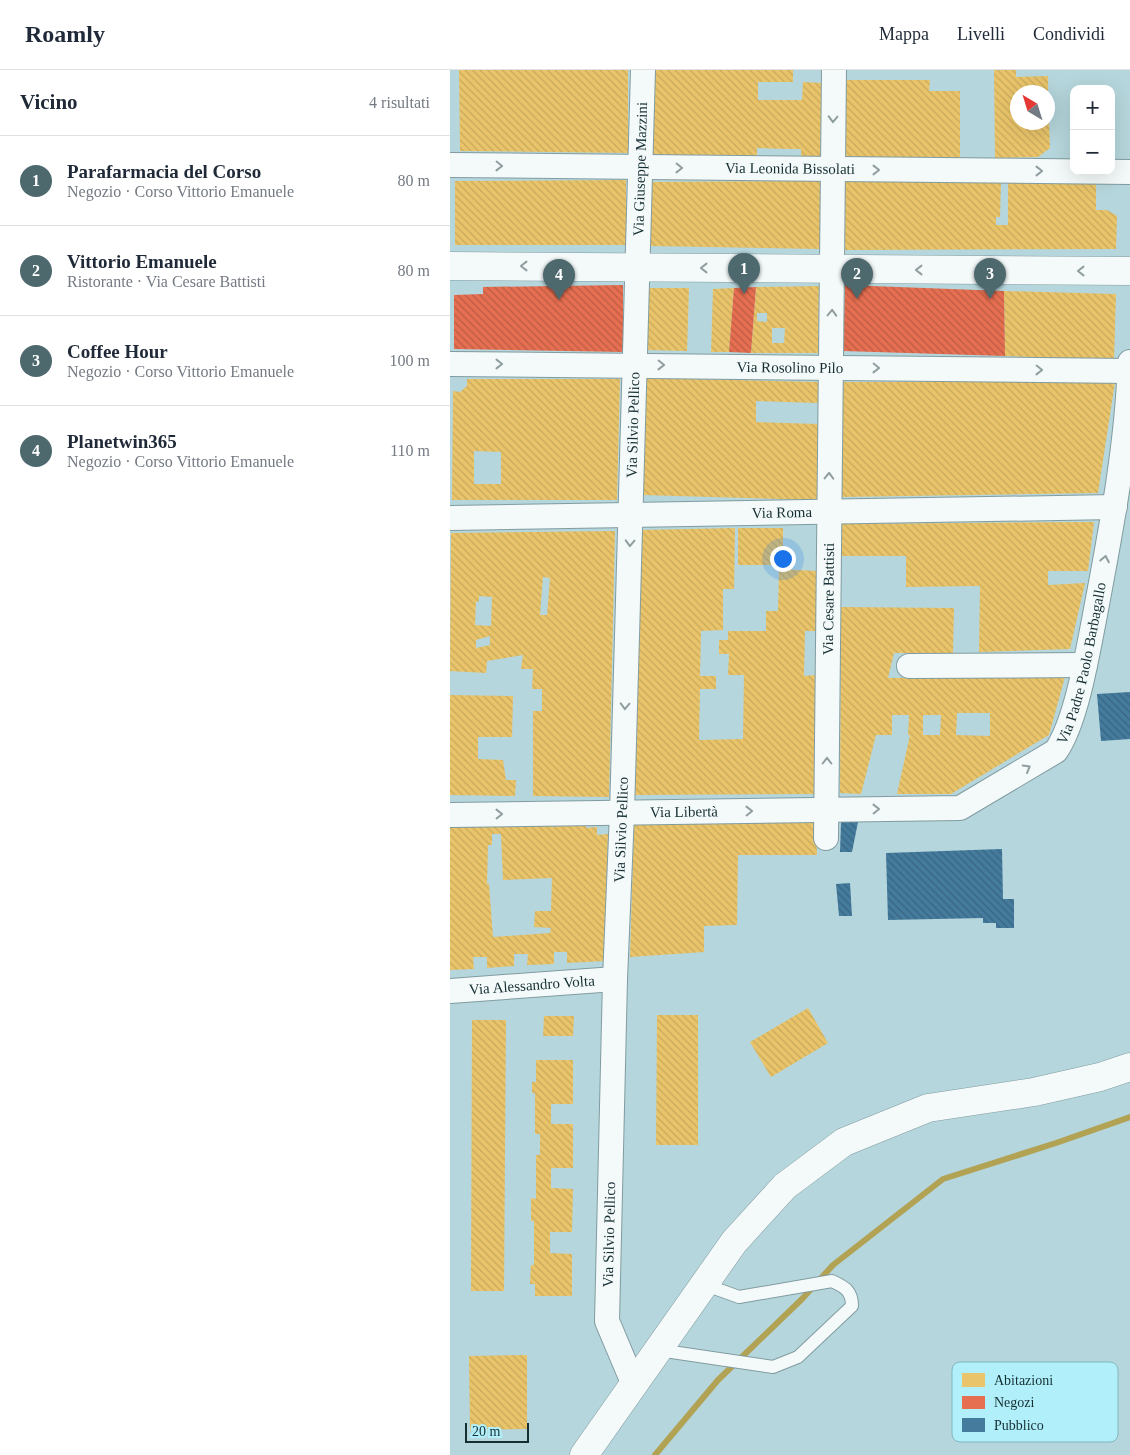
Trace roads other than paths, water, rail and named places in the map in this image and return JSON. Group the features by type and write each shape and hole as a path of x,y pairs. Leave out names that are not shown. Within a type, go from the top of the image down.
{"main road":[{"path":"450,266 1130,271"},
{"path":"584,1455 734,1242 785,1186 844,1142 928,1108 1034,1092 1100,1077 1130,1066"}],"street":[{"name":"Via Giuseppe Mazzini","path":"638,267 643,70"},
{"name":"Via Cesare Battisti","path":"826,838 834,70"},
{"name":"Via Leonida Bissolati","path":"450,165 1130,172"},
{"name":"Via Silvio Pellico","path":"634,1385 607,1321 615,980 622,813 638,267"},
{"name":"Via Padre Paolo Barbagallo","path":"827,810 960,808 1056,751 1064,739 1085,665 1115,507 1130,362"},
{"name":"Via Rosolino Pilo","path":"450,364 634,364 1130,371"},
{"name":"Via Roma","path":"450,518 1115,507"},
{"path":"909,666 1085,665"},
{"name":"Via Libertà","path":"450,815 827,810"},
{"name":"Via Alessandro Volta","path":"450,991 615,980"}],"lane":[{"path":"658,1350 773,1367 798,1357 852,1306 852,1296 846,1287 832,1281 739,1297 703,1284"}],"waterway":[{"path":"655,1455 718,1380 802,1299 833,1265 943,1179 1130,1117"}],"place":[{"name":"Parafarmacia del Corso","path":"744,294"},
{"name":"Vittorio Emanuele","path":"857,299"},
{"name":"Coffee Hour","path":"990,299"},
{"name":"Planetwin365","path":"559,300"}]}
